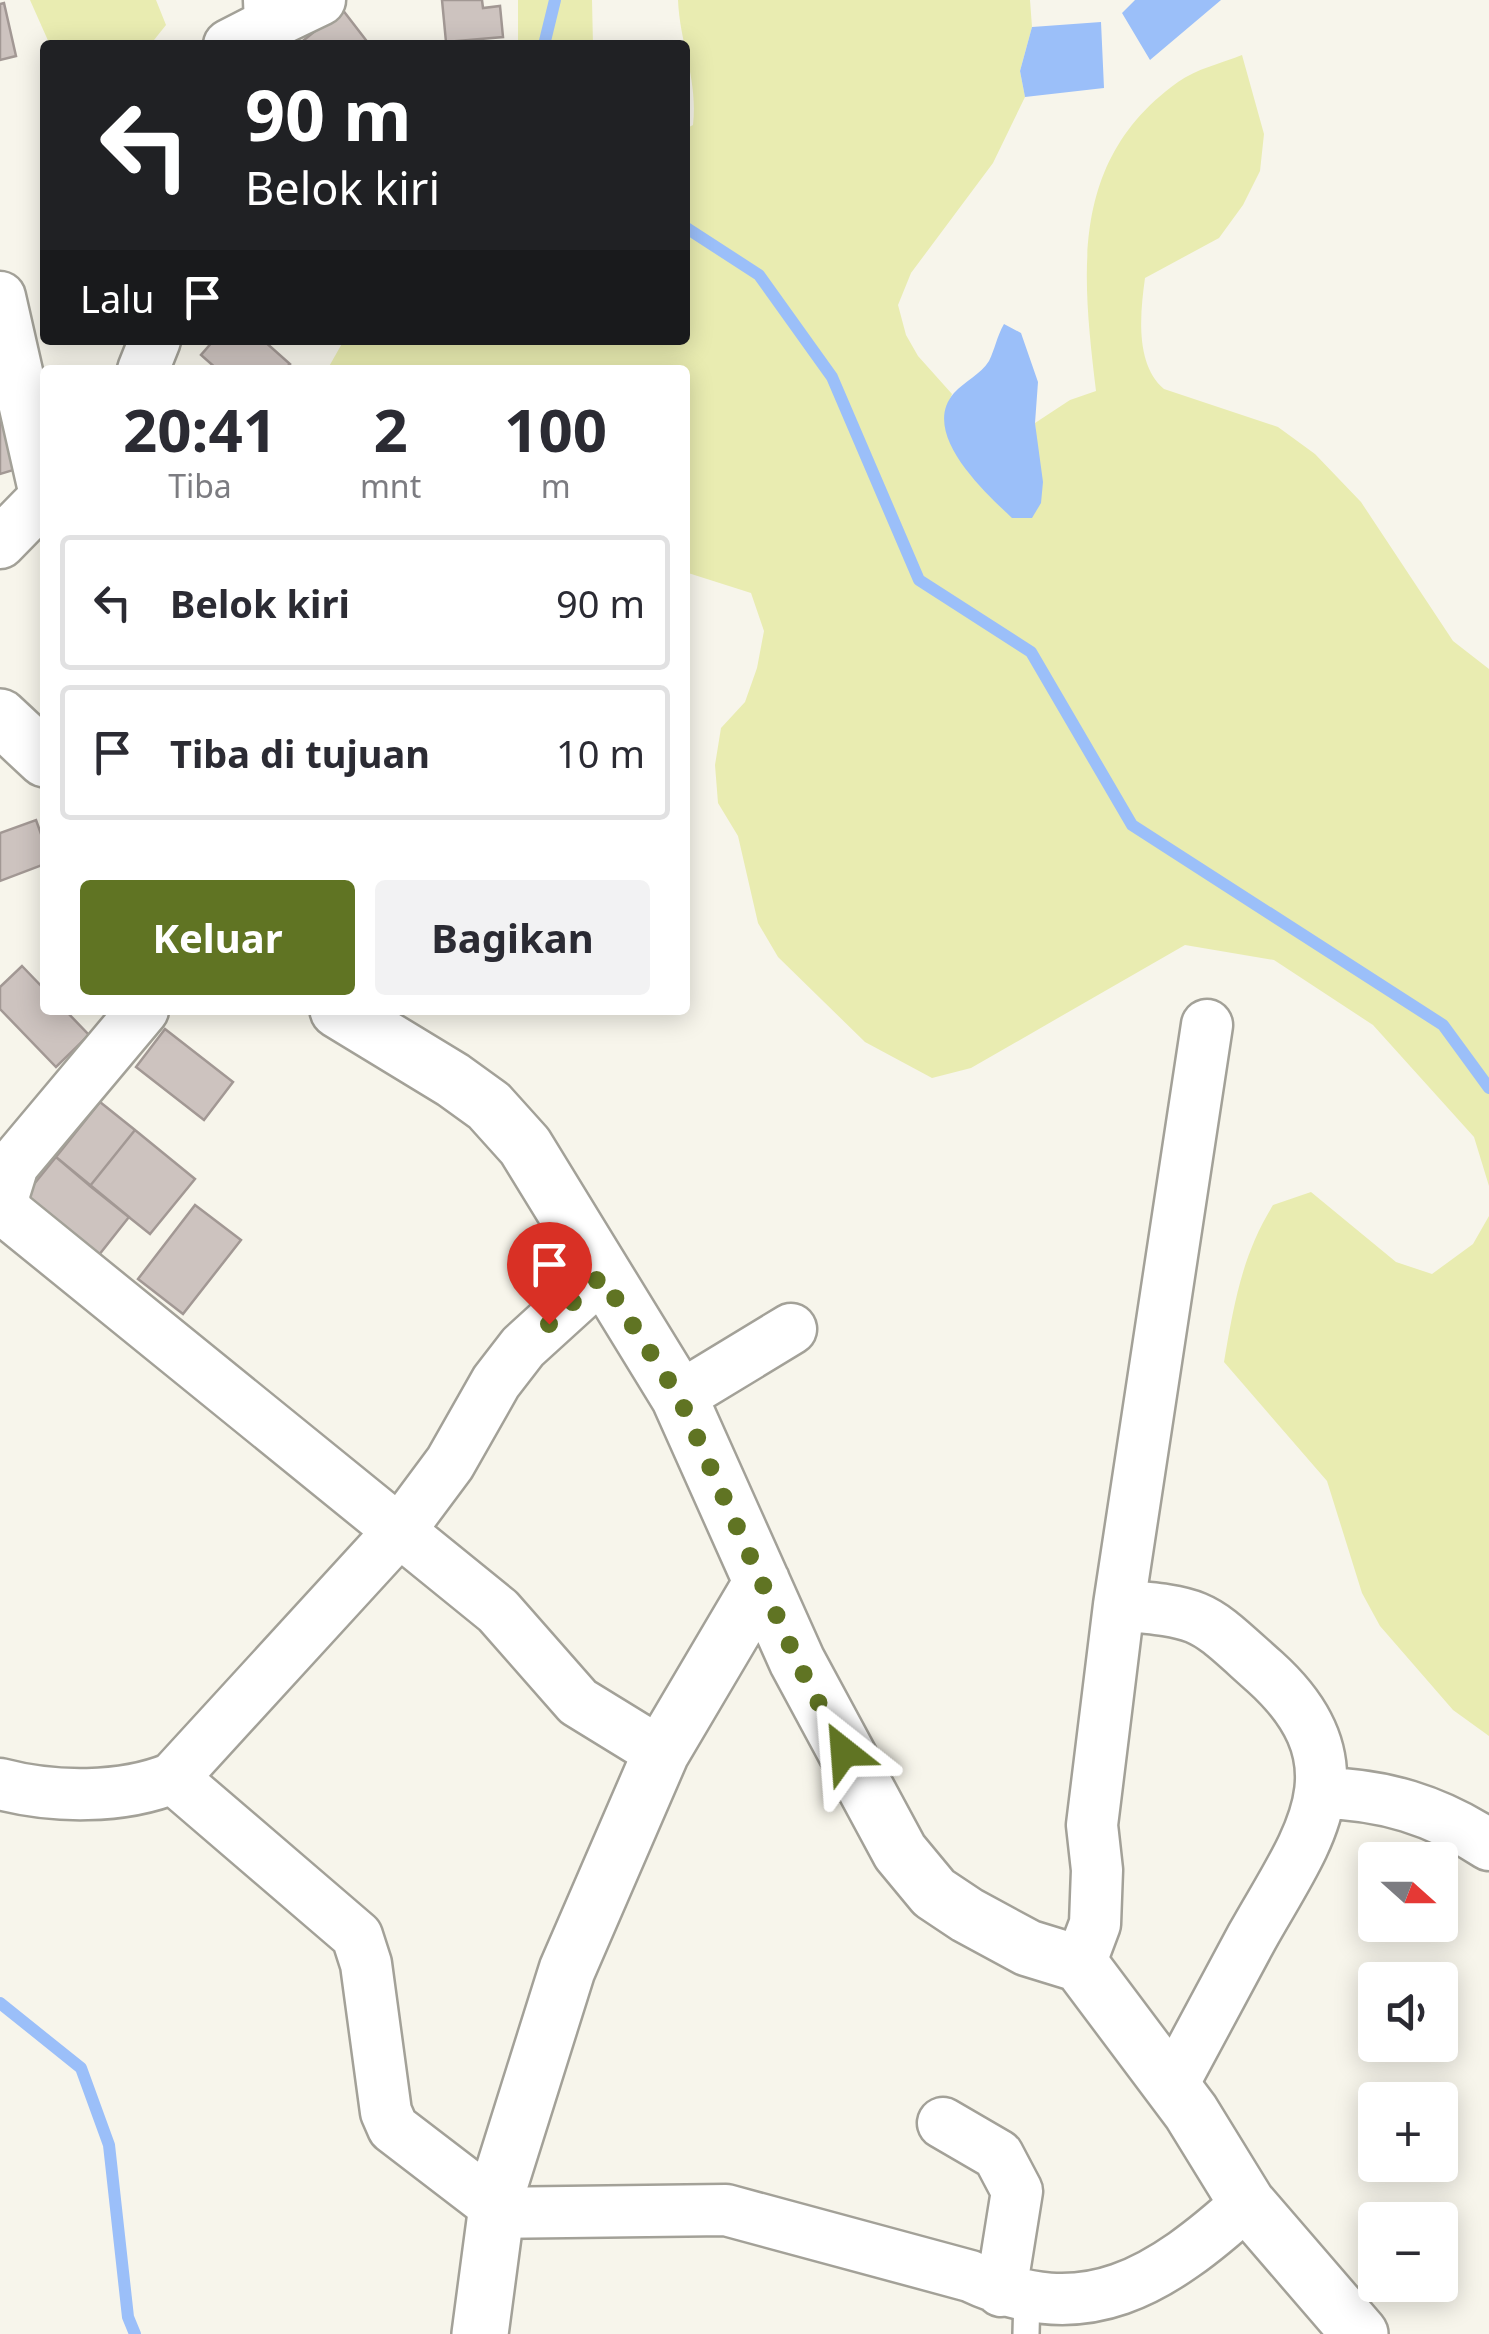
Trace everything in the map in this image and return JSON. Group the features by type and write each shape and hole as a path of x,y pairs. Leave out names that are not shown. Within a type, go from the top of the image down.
{"street":[{"path":"256,23 320,0"},
{"path":"0,296 40,474"},
{"path":"0,543 40,501"},
{"path":"0,717 40,754"},
{"path":"139,1015 6,1160 4,1197 8,1213 141,1317 498,1611 578,1702 661,1754"},
{"path":"372,1018 489,1106 525,1146 601,1276 679,1397 804,1676 900,1852 934,1893 968,1916 1028,1948 1080,1964 1172,2086 1247,2203 1360,2334"},
{"path":"1080,1964 1096,1908 1092,1825 1119,1604 1207,1026"},
{"path":"0,1784 68,1793 130,1790 173,1778 401,1529 450,1463 496,1382 523,1348 601,1276"},
{"path":"679,1397 791,1329"},
{"path":"480,2334 496,2210 514,2126 568,1970 661,1754 762,1582"},
{"path":"1119,1604 1185,1611 1220,1628 1300,1710 1317,1754 1320,1794 1310,1840 1172,2086"},
{"path":"173,1778 357,1936 366,1964 386,2112 393,2128 496,2210 726,2210 970,2276 1018,2307 1082,2301 1137,2283 1193,2252 1247,2203"},
{"path":"1320,1794 1375,1796 1409,1804 1489,1845"},
{"path":"943,2123 998,2155 1016,2191 1018,2307"}],"green space":[{"path":"30,0 156,0 166,25 154,40 48,40"},
{"path":"518,0 592,0 593,40 518,40"},
{"path":"678,0 1030,0 1032,27 1020,71 1025,97 993,163 911,273 898,305 906,335 918,356 952,394 945,412 1036,442 1035,423 1070,400 1096,391 1087,262 1100,183 1117,147 1143,113 1178,82 1242,55 1264,134 1260,171 1243,205 1219,238 1145,278 1141,322 1144,352 1155,379 1164,389 1278,427 1315,454 1361,502 1453,641 1489,669 1489,1186 1474,1137 1373,1025 1274,960 1185,945 971,1068 932,1078 865,1042 778,957 758,923 738,836 718,803 715,765 721,728 745,702 764,631 751,593 690,574 690,365 330,365 341,345 690,345 690,126 694,108 690,40 684,40"},
{"path":"1311,1192 1396,1262 1432,1274 1473,1244 1489,1216 1489,1736 1453,1710 1380,1626 1362,1593 1327,1481 1224,1362 1241,1280 1262,1224 1273,1205"}],"water":[{"path":"1135,0 1221,0 1150,60 1122,13"},
{"path":"1101,22 1104,88 1025,97 1020,71 1032,27"},
{"path":"1004,324 1021,333 1038,382 1035,423 1043,482 1041,503 1032,518 1012,518 987,494 960,461 945,426 945,409 954,393 989,361"}],"building":[{"path":"442,0 482,0 483,8 500,6 503,37 446,40"},
{"path":"4,3 16,56 0,60 0,4"},
{"path":"342,9 366,40 304,40"},
{"path":"210,345 269,345 290,364 212,365 201,355"},
{"path":"16,417 30,465 0,474 0,422"},
{"path":"36,820 40,831 40,866 0,881 0,833"},
{"path":"22,966 40,985 40,1015 70,1015 89,1035 56,1067 0,1009 0,987"},
{"path":"165,1029 233,1082 204,1120 136,1067"},
{"path":"100,1102 135,1130 90,1186 56,1157"},
{"path":"135,1130 195,1179 150,1234 90,1186"},
{"path":"56,1157 129,1217 91,1265 17,1205"},
{"path":"195,1205 241,1240 183,1314 138,1279"}],"waterway":[{"path":"545,40 555,0"},
{"path":"690,230 759,275 832,377 919,580 1031,652 1132,825 1443,1025 1489,1088"},
{"path":"0,2003 81,2068 109,2145 128,2317 135,2334"}],"route":[{"path":"549,1324 601,1276 679,1397 797,1661 844,1752"}]}
